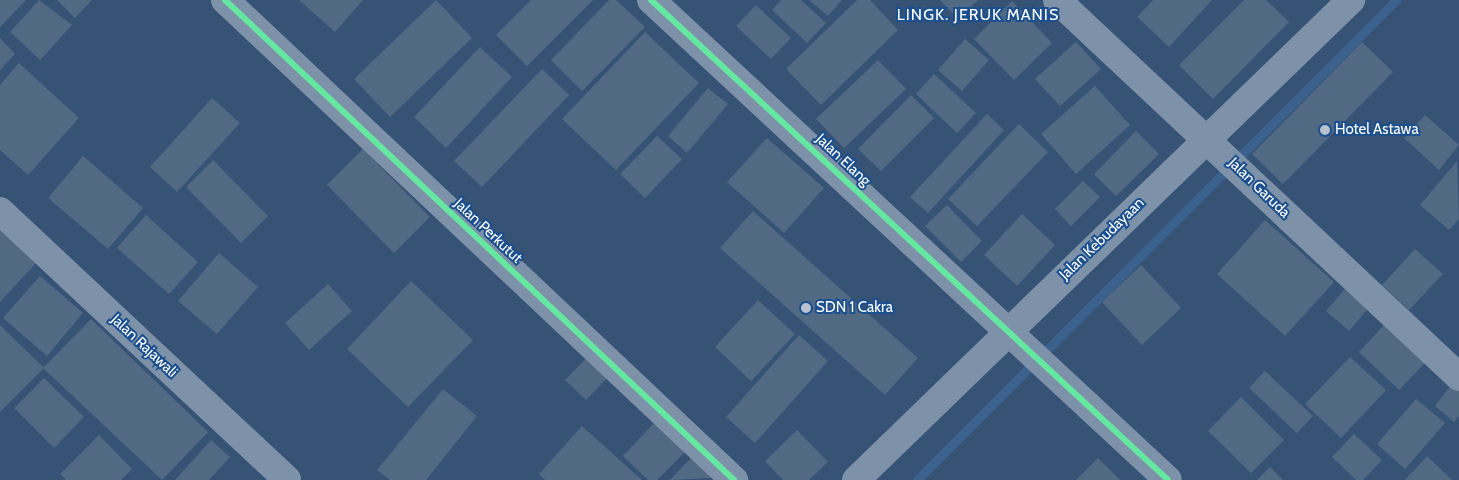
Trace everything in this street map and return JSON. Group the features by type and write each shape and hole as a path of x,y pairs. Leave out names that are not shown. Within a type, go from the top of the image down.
{"street":[{"name":"Jalan Perkutut","path":"225,0 734,480"},
{"name":"Jalan Elang","path":"651,0 1014,333 1168,480"},
{"name":"Jalan Garuda","path":"1057,0 1211,142 1459,377"},
{"name":"Jalan Kebudayaan","path":"856,480 1014,333 1211,142 1351,0"},
{"name":"Jalan Rajawali","path":"0,212 287,480"}],"building":[{"path":"0,0 26,0 0,27"},
{"path":"39,0 72,25 40,60 10,32"},
{"path":"57,0 92,0 75,18"},
{"path":"299,0 363,0 335,32"},
{"path":"436,0 472,38 390,117 354,79"},
{"path":"531,0 593,0 527,66 496,35"},
{"path":"609,0 616,0 645,27 582,91 551,60"},
{"path":"781,0 801,0 826,23 807,43 772,10"},
{"path":"809,0 842,0 828,16"},
{"path":"857,0 870,0 898,30 821,105 786,69"},
{"path":"940,0 978,0 958,19"},
{"path":"1153,0 1212,0 1169,47 1137,17"},
{"path":"1244,0 1266,0 1289,22 1213,99 1179,65"},
{"path":"1012,1 1052,43 1014,80 974,39"},
{"path":"756,5 791,38 771,59 736,26"},
{"path":"645,32 699,83 616,170 562,119"},
{"path":"0,38 15,54 0,70"},
{"path":"965,39 989,60 962,91 938,70"},
{"path":"1076,42 1101,69 1060,106 1035,79"},
{"path":"1362,42 1393,72 1283,184 1252,154"},
{"path":"480,47 512,77 446,148 414,117"},
{"path":"878,60 906,89 844,148 816,119"},
{"path":"19,63 79,118 28,175 0,150 0,85"},
{"path":"542,69 569,95 482,187 454,161"},
{"path":"934,74 976,113 957,133 916,94"},
{"path":"1095,86 1130,125 1076,174 1041,134"},
{"path":"708,88 728,104 687,153 668,136"},
{"path":"911,95 934,118 881,171 858,149"},
{"path":"212,98 240,123 177,192 150,167"},
{"path":"987,114 1004,130 928,213 910,197"},
{"path":"1425,115 1459,145 1439,170 1404,138"},
{"path":"1019,124 1048,152 977,226 948,199"},
{"path":"1136,131 1159,154 1116,196 1094,174"},
{"path":"657,136 682,159 645,198 620,174"},
{"path":"767,138 824,188 784,233 727,182"},
{"path":"363,149 430,217 394,253 327,185"},
{"path":"83,156 143,208 108,249 48,198"},
{"path":"213,160 268,216 241,243 186,187"},
{"path":"1457,161 1459,219 1449,230 1420,205"},
{"path":"1083,181 1100,197 1071,226 1055,209"},
{"path":"947,205 982,241 961,262 925,226"},
{"path":"753,211 918,358 885,395 720,248"},
{"path":"1022,214 1055,245 1017,286 984,255"},
{"path":"146,215 198,262 169,294 117,248"},
{"path":"1265,220 1334,282 1285,336 1217,274"},
{"path":"0,229 36,263 0,302"},
{"path":"1415,249 1443,274 1409,310 1382,285"},
{"path":"219,253 258,287 217,334 178,301"},
{"path":"1141,265 1181,308 1142,345 1102,302"},
{"path":"40,276 83,313 47,356 3,318"},
{"path":"411,281 473,340 408,407 347,349"},
{"path":"328,284 352,311 309,350 285,323"},
{"path":"1345,289 1368,309 1349,331 1326,311"},
{"path":"758,300 795,334 751,381 715,347"},
{"path":"91,319 208,432 162,480 43,368"},
{"path":"0,325 44,368 0,412"},
{"path":"1384,325 1425,363 1399,390 1359,352"},
{"path":"799,335 828,361 755,443 726,417"},
{"path":"590,354 611,374 586,400 565,380"},
{"path":"1350,357 1386,390 1341,438 1305,404"},
{"path":"1265,371 1313,416 1297,433 1249,388"},
{"path":"44,378 84,417 54,448 14,408"},
{"path":"1451,385 1459,391 1459,416 1454,422 1435,406"},
{"path":"443,389 477,416 426,480 390,480 377,470"},
{"path":"1241,397 1284,440 1251,473 1208,431"},
{"path":"1416,399 1445,423 1405,469 1377,444"},
{"path":"657,420 687,450 657,480 648,480 623,456"},
{"path":"582,426 642,480 545,480 539,474"},
{"path":"797,430 828,462 809,480 783,480 765,461"},
{"path":"1354,434 1382,460 1363,480 1356,480 1332,457"},
{"path":"99,435 132,469 121,480 66,480 60,474"},
{"path":"211,440 230,457 209,480 175,480"},
{"path":"1427,456 1452,480 1405,480"},
{"path":"691,458 713,478 670,480"},
{"path":"1098,458 1120,480 1076,480"},
{"path":"1270,467 1283,480 1257,480"}],"waterway":[{"path":"917,480 1396,0"}],"cycle path":[{"path":"225,0 734,480"},
{"path":"651,0 1168,480"}],"place":[{"name":"Hotel Astawa","path":"1325,130"},
{"name":"SDN 1 Cakra","path":"806,308"}],"district":[{"name":"LINGK. JERUK MANIS","path":"978,15"}]}
